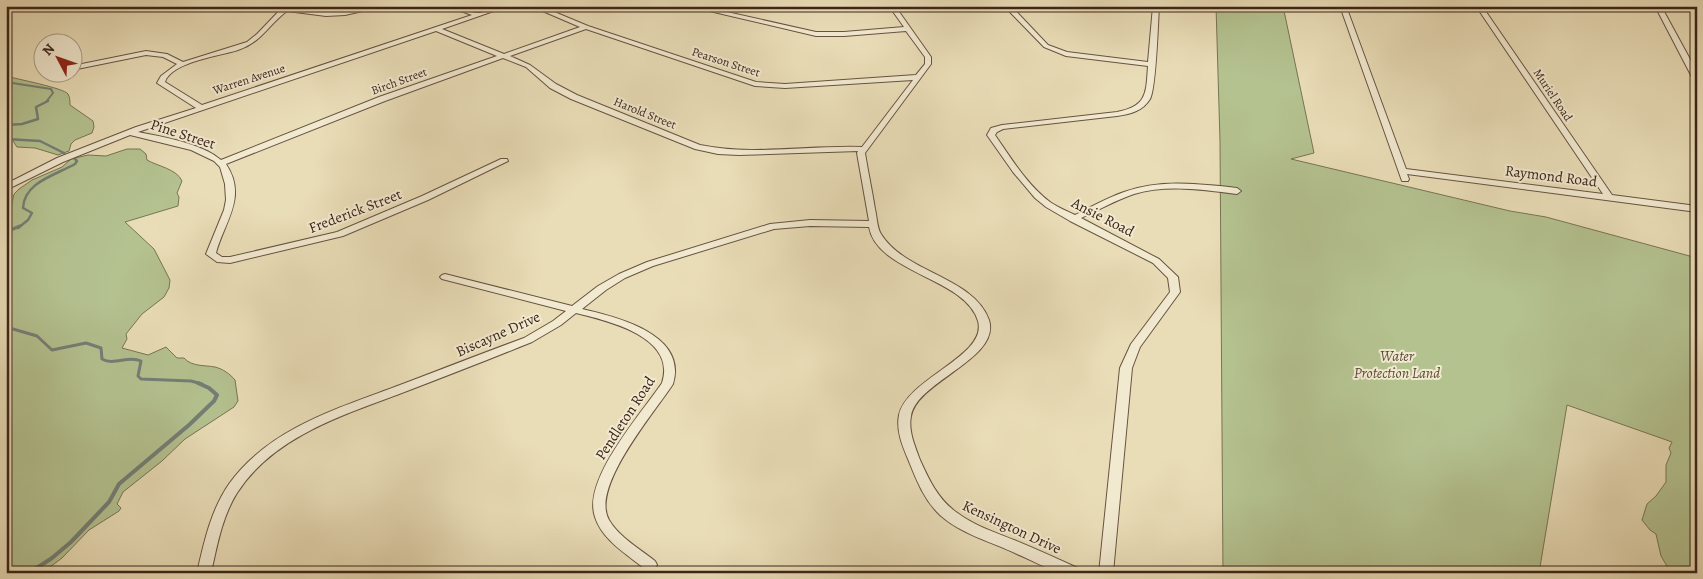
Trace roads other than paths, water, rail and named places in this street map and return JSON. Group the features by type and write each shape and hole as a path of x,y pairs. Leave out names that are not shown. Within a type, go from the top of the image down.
{"street":[{"path":"266,6 334,14 382,6"},
{"path":"450,6 478,15"},
{"name":"Warren Avenue","path":"6,187 60,160 129,132 505,6"},
{"name":"Pearson Street","path":"534,6 586,27 743,81 760,85 785,86 919,77"},
{"path":"691,6 821,34 908,29"},
{"path":"863,149 928,64 928,57 892,6"},
{"path":"1007,6 1053,51 1151,64"},
{"name":"Ansie Road","path":"1106,573 1126,368 1135,346 1174,295 1176,284 1171,274 1156,261 1073,219 1038,196 996,144 991,133 1002,127 1110,115 1135,109 1143,104 1148,98 1156,6"},
{"name":"Raymond Road","path":"1343,6 1404,175 1697,208"},
{"name":"Muriel Road","path":"1479,6 1609,197"},
{"path":"1658,6 1697,78"},
{"path":"200,108 161,83 161,79 182,64 249,43 265,31 276,16 285,9"},
{"name":"Birch Street","path":"221,163 382,99 586,27"},
{"name":"Harold Street","path":"436,29 531,68 553,86 574,97 714,152 739,154 863,149"},
{"path":"82,66 146,53 165,55 182,64"},
{"name":"Pine Street","path":"129,132 190,148 221,163 227,175 230,203 211,254"},
{"name":"Kensington Drive","path":"863,149 861,154 878,237 891,252 964,296 980,313 984,322 982,337 972,352 924,387 906,410 903,424 905,432 926,485 938,503 962,524 1075,573"},
{"name":"Frederick Street","path":"211,254 220,260 230,260 323,240 389,214 504,162"},
{"path":"1073,219 1128,193 1147,188 1175,186 1236,191"},
{"name":"Biscayne Drive","path":"204,573 225,504 253,465 281,442 322,419 515,346 549,329 602,288 635,270 750,232 794,224 874,224"},
{"name":"Pendleton Road","path":"445,276 616,322 638,331 660,346 671,370 667,384 609,470 600,494 602,519 622,542 650,565"}],"waterway":[{"path":"6,82 51,89 53,93 46,102"},
{"path":"6,125 22,124 38,119 36,107 46,102"},
{"path":"6,139 40,141 64,153"},
{"path":"18,228 28,220 32,213 23,208 29,192 42,180 75,164 77,161 74,158"},
{"path":"6,232 20,226"},
{"path":"6,327 37,336 52,350 86,343 101,348 102,359 107,361 136,359 141,361 138,376 141,379 191,381 202,384"},
{"path":"29,573 52,558 71,542 109,502 119,484 189,425 214,401 217,395 209,388 198,383"}],"park label":[{"name":"Water Protection Land","path":"1397,364"}]}
